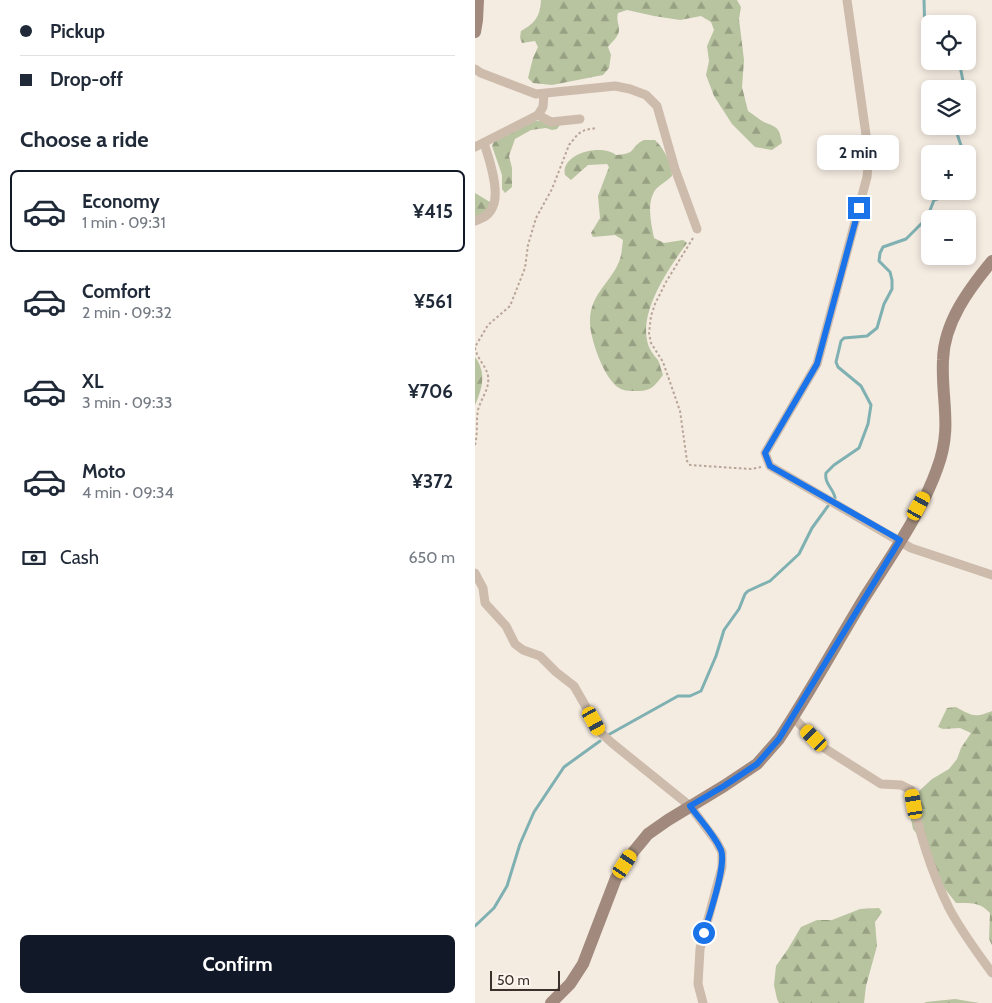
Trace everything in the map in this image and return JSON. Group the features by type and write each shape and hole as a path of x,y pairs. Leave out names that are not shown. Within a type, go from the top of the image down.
{"street":[{"path":"475,32 479,0"},
{"path":"847,0 869,156 867,177 817,364 765,453 770,466 911,548 992,575"},
{"path":"475,69 536,94 615,86 647,95 657,106 675,169 697,229"},
{"path":"475,147 538,115 543,107 544,94"},
{"path":"538,115 551,122 580,119"},
{"path":"475,221 488,214 494,202 494,176 484,143"},
{"path":"551,1003 570,984 583,964 616,878 634,851 648,834 757,764 779,739 900,540 929,489 943,450 946,431 943,361 945,341 960,305 970,288 992,260"},
{"path":"475,573 483,588 485,603 506,626 515,644 523,650 540,656 574,686 601,733 690,806 722,852 722,867 700,949 698,984 703,1003"},
{"path":"793,717 821,746 881,784 901,785 911,790 916,817 928,857 949,909 992,973"}],"path":[{"path":"475,445 478,433 479,407 485,394 488,378 487,372 477,356 475,347 488,326 510,306 525,268 528,245 536,218 552,189 569,145 578,134 585,130 596,128"},
{"path":"697,229 655,304 650,324 651,343 663,362 680,411 687,461 690,465 751,469 770,466"}],"green space":[{"path":"541,0 737,0 741,7 739,19 744,60 742,87 748,111 776,128 780,133 782,143 772,150 755,147 732,124 714,96 706,75 709,61 707,46 714,30 711,22 701,16 680,20 627,10 618,13 619,32 608,47 611,55 609,68 603,75 552,85 533,83 528,78 538,47 535,41 522,43 520,38 521,31 530,25 538,15"},
{"path":"535,121 560,125 557,129 552,130 546,128 531,130 515,139 509,156 512,168 512,187 505,193 502,189 502,175 492,146 494,142"},
{"path":"644,140 655,140 667,157 672,171 672,176 656,189 651,200 650,213 654,238 664,243 683,240 687,243 657,291 647,318 648,344 658,360 663,375 649,389 630,391 623,390 615,385 604,370 596,350 590,324 593,304 612,275 622,250 623,240 615,235 593,237 591,233 600,218 598,196 609,167 607,164 588,165 571,180 565,175 565,168 575,156 583,153 601,150 616,155 628,153"},
{"path":"475,193 490,202 489,209 475,218"},
{"path":"475,357 481,369 482,381 475,405"},
{"path":"956,707 974,715 981,715 992,711 992,945 989,939 990,913 979,905 956,903 945,889 926,857 920,838 913,829 910,814 919,791 932,779 949,769 957,759 961,748 971,733 960,728 943,729 938,727 947,708"},
{"path":"879,908 882,912 875,922 877,946 866,986 864,1003 779,1003 774,985 776,966 801,927 817,920 832,920 860,909"},
{"path":"955,999 979,1003 924,1003 926,1002"}],"waterway":[{"path":"924,0 924,15"},
{"path":"961,70 963,80"},
{"path":"958,135 960,145"},
{"path":"835,498 826,480 826,473 834,465 859,448 868,424 871,405 861,386 838,367 836,362 841,341 844,338 867,336 877,328 884,304 892,289 890,272 879,261 880,253 883,247 906,239 927,218 934,200"},
{"path":"608,735 678,696 690,696 701,691 716,656 724,630 739,609 745,594 770,581 799,554 812,528 828,506"},
{"path":"475,926 494,908 507,886 520,844 534,812 564,767 600,741"}],"route":[{"path":"704,933 722,867 722,852 690,806 757,764 779,739 900,540 770,466 765,453 817,364 859,208"}]}
